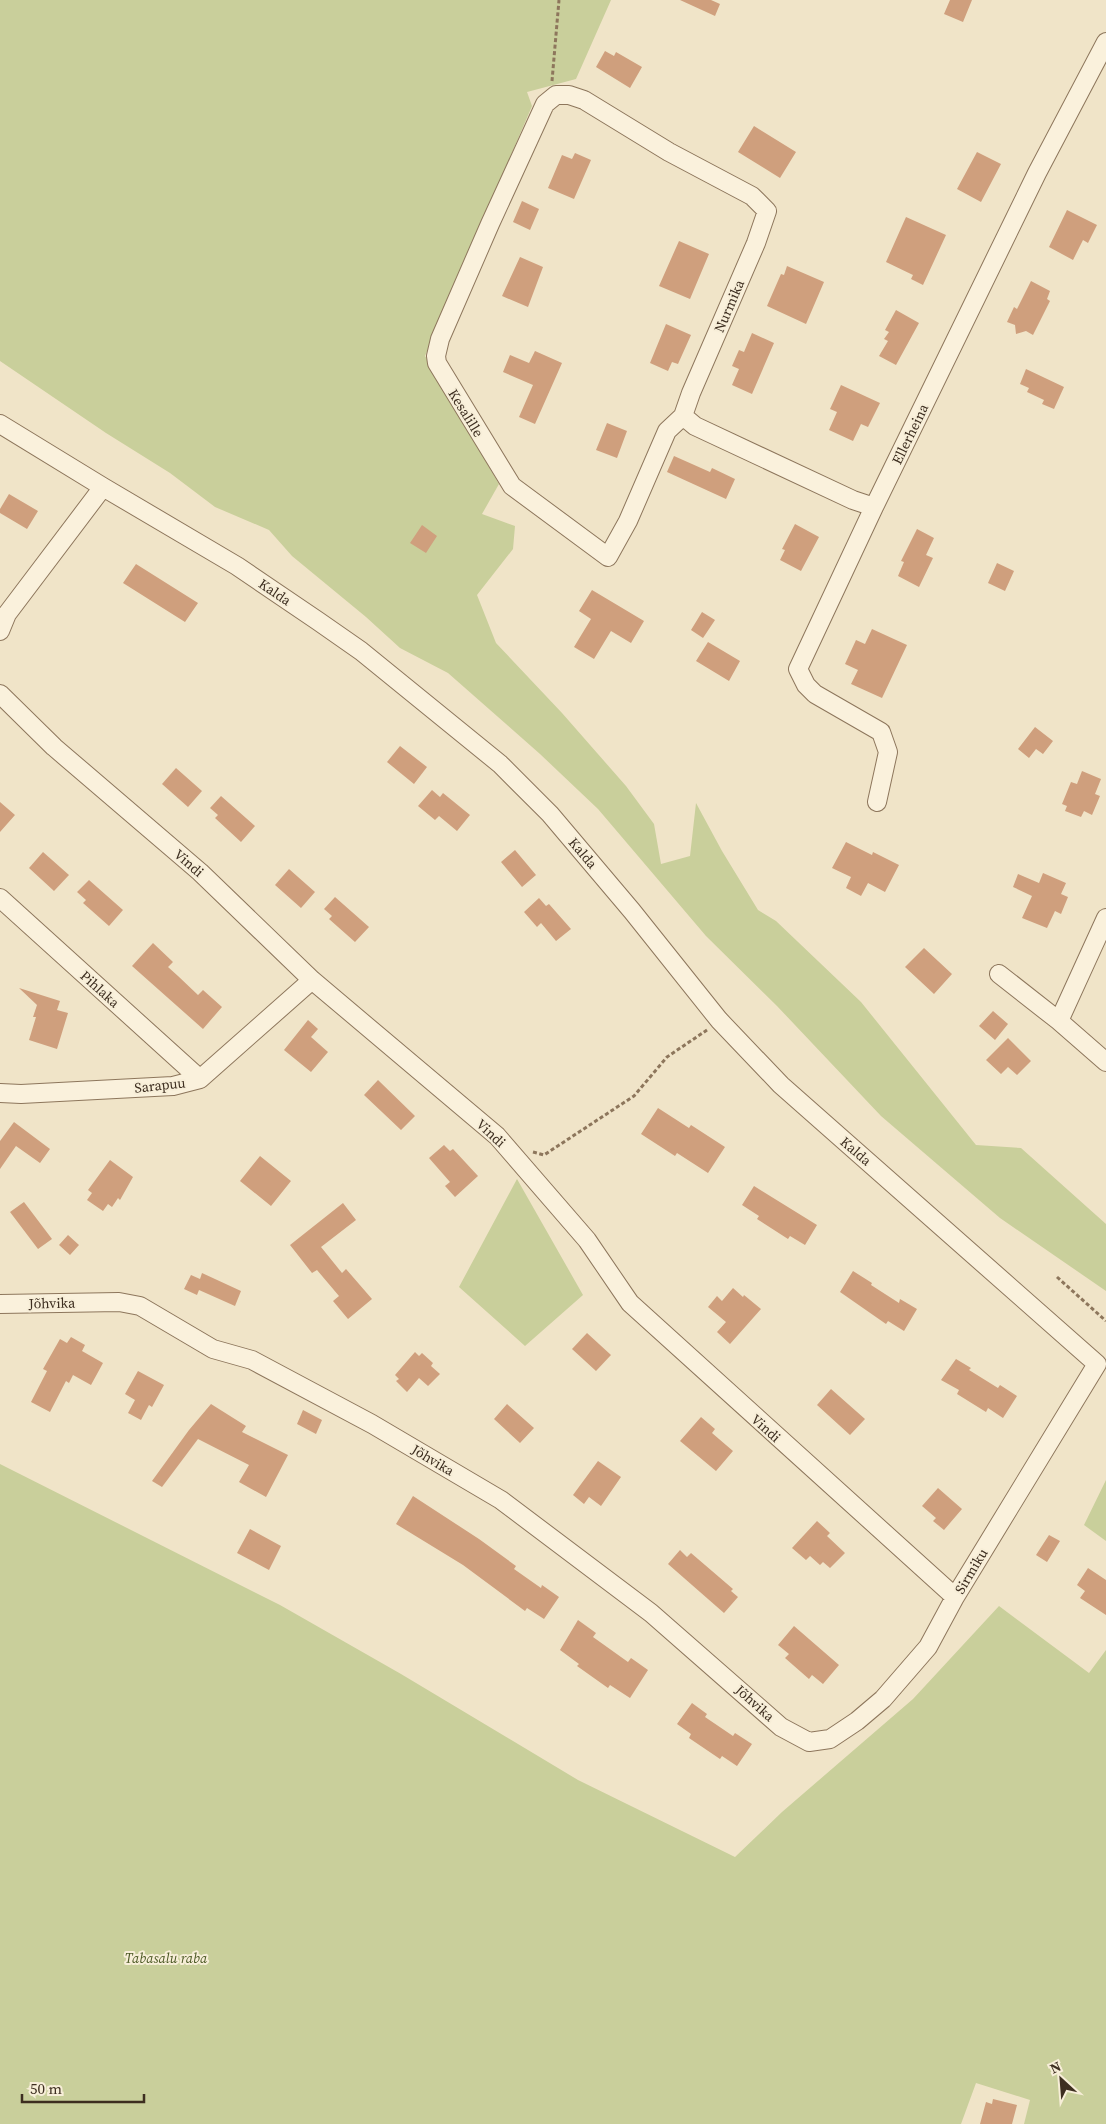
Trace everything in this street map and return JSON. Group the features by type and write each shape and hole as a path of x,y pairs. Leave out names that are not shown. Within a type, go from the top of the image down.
{"street":[{"name":"Ellerheina","path":"877,802 888,752 881,732 815,694 806,686 798,669 874,507 1032,182 1106,42"},
{"name":"Nurmika","path":"545,104 556,95 569,95 584,100 669,152 752,196 766,211 756,243 691,393 683,416"},
{"name":"Kesalille","path":"545,104 440,339 436,356 440,370 512,486 608,557 628,521 667,431 683,416"},
{"path":"683,416 695,426 853,500 874,507"},
{"name":"Kalda","path":"0,424 237,566 362,651 500,764 550,814 632,911 719,1020 781,1085 1097,1364"},
{"path":"0,631 7,614 103,487"},
{"name":"Vindi","path":"0,694 54,747 200,872 312,980 401,1054 505,1145 587,1240 630,1303 955,1597"},
{"name":"Pihlaka","path":"0,898 200,1079"},
{"path":"1059,1022 1106,918"},
{"path":"999,974 1106,1062"},
{"name":"Sarapuu","path":"0,1093 21,1094 173,1086 200,1079 312,980"},
{"name":"Jõhvika","path":"0,1304 119,1302 140,1306 213,1349 252,1360 363,1419 509,1506 651,1613 781,1727 809,1742"},
{"name":"Sirmiku","path":"809,1742 830,1739 858,1721 883,1698 928,1647 955,1597 1097,1364"}],"path":[{"path":"545,104 544,96 552,83 559,0"},
{"path":"505,1145 544,1155 634,1096 668,1057 719,1020"},
{"path":"1057,1277 1106,1322"}],"green space":[{"path":"0,0 611,0 576,79 527,92 532,106 425,356 499,484 482,514 515,526 513,549 477,595 496,643 562,713 626,786 654,824 661,864 690,856 696,803 722,851 758,910 776,921 861,1002 976,1145 1021,1148 1106,1224 1106,1291 1000,1218 881,1116 777,1006 706,936 598,809 540,754 448,673 400,648 366,617 292,556 269,530 215,507 170,473 106,433 0,361"},
{"path":"517,1179 583,1295 525,1346 459,1287"},
{"name":"Tabasalu raba","path":"0,1464 280,1605 401,1674 578,1780 735,1857 782,1812 913,1699 999,1606 1089,1673 1106,1650 1106,2124 1024,2124 1030,2100 976,2083 961,2124 0,2124"},
{"path":"1106,1480 1106,1541 1084,1525"}],"building":[{"path":"680,0 711,0 720,4 715,16"},
{"path":"950,0 972,0 963,22 944,14"},
{"path":"605,51 614,56 616,52 642,67 630,88 596,67"},
{"path":"754,126 796,152 780,178 738,152"},
{"path":"977,152 1001,164 981,202 957,189"},
{"path":"575,153 591,160 574,199 548,188 562,155 572,159"},
{"path":"522,201 539,209 530,230 513,222"},
{"path":"1067,210 1097,225 1088,243 1083,240 1073,260 1049,247"},
{"path":"906,217 946,235 923,285 911,279 913,275 886,262"},
{"path":"679,241 709,254 690,299 659,286"},
{"path":"520,257 543,267 528,307 502,296"},
{"path":"787,266 824,282 806,324 767,306 781,274 784,275"},
{"path":"1031,281 1050,291 1047,299 1050,301 1033,335 1026,331 1016,334 1015,325 1007,322 1014,307 1017,309"},
{"path":"896,310 919,323 896,365 879,356 888,341 884,339 889,332 885,330"},
{"path":"666,324 691,335 678,364 672,362 668,371 650,363"},
{"path":"752,333 774,343 752,394 732,385 739,369 732,366 739,350 744,352"},
{"path":"535,351 562,363 535,424 519,417 533,385 503,372 510,355 529,363"},
{"path":"1026,369 1064,387 1054,409 1042,404 1044,400 1027,392 1029,388 1020,384"},
{"path":"841,385 880,403 868,427 861,424 853,441 829,430 837,412 830,409"},
{"path":"607,423 627,431 617,458 596,450"},
{"path":"674,456 710,472 712,468 735,479 726,499 667,472"},
{"path":"9,494 38,511 27,529 0,513 0,509"},
{"path":"795,524 819,537 801,571 780,560 785,550 782,549"},
{"path":"422,525 437,536 426,553 410,543"},
{"path":"917,529 934,538 926,555 933,558 919,587 898,576 904,562 901,561"},
{"path":"997,563 1014,571 1005,591 988,583"},
{"path":"136,564 198,603 185,622 123,583"},
{"path":"592,590 644,621 631,643 611,631 594,659 574,647 591,619 579,611"},
{"path":"702,612 715,620 703,638 691,630"},
{"path":"872,629 907,645 882,698 851,684 858,670 845,664 856,640 865,644"},
{"path":"708,642 740,661 729,681 696,661"},
{"path":"1035,727 1053,741 1043,754 1036,749 1029,758 1018,749"},
{"path":"400,746 427,767 414,784 387,762"},
{"path":"176,768 202,791 188,807 162,784"},
{"path":"1082,771 1101,779 1095,794 1100,796 1092,815 1084,811 1081,817 1065,811 1067,806 1062,804 1071,782 1077,784"},
{"path":"432,790 440,797 443,793 470,815 457,831 439,816 435,820 418,806"},
{"path":"221,796 255,826 241,842 215,818 218,815 210,808"},
{"path":"0,802 15,815 0,832"},
{"path":"846,842 872,855 873,852 899,865 885,892 868,883 861,896 846,888 851,877 832,868"},
{"path":"515,850 536,875 522,887 501,862"},
{"path":"43,852 69,875 54,891 29,868"},
{"path":"289,869 315,892 301,908 275,885"},
{"path":"1043,873 1066,883 1061,894 1068,897 1061,914 1055,911 1047,928 1022,918 1032,896 1013,887 1018,874 1039,883"},
{"path":"89,880 123,910 109,926 83,903 86,900 77,892"},
{"path":"335,897 369,927 355,942 329,919 332,916 324,909"},
{"path":"539,898 546,906 549,904 571,929 556,941 541,923 537,927 524,912"},
{"path":"153,943 173,962 168,967 198,995 203,990 222,1007 203,1029 132,966"},
{"path":"924,948 952,974 934,994 905,967"},
{"path":"19,988 60,1001 57,1010 68,1013 57,1049 29,1040 36,1017 33,1017 37,1005"},
{"path":"993,1011 1008,1024 995,1040 979,1026"},
{"path":"308,1020 318,1029 311,1037 328,1052 311,1072 284,1050"},
{"path":"1008,1038 1031,1061 1017,1075 1008,1067 1001,1074 986,1060"},
{"path":"378,1080 415,1116 401,1130 364,1095"},
{"path":"658,1108 689,1128 691,1125 725,1147 708,1173 677,1153 675,1156 641,1134"},
{"path":"14,1122 50,1149 40,1163 16,1146 0,1169 0,1141"},
{"path":"444,1145 450,1151 453,1149 478,1176 455,1197 445,1186 450,1182 429,1158"},
{"path":"260,1156 291,1181 271,1206 240,1181"},
{"path":"110,1160 133,1177 120,1200 118,1198 112,1207 108,1204 103,1211 87,1200 92,1193 88,1190"},
{"path":"754,1186 817,1225 805,1245 790,1236 788,1239 757,1219 759,1216 742,1205"},
{"path":"24,1202 52,1239 38,1249 10,1212"},
{"path":"343,1203 356,1220 321,1247 342,1273 346,1269 372,1299 348,1319 333,1301 339,1296 317,1270 312,1273 290,1245"},
{"path":"68,1235 79,1245 70,1255 59,1245"},
{"path":"853,1271 899,1303 900,1299 917,1309 904,1331 888,1321 886,1324 840,1292"},
{"path":"202,1273 241,1291 235,1306 199,1290 197,1295 184,1289 191,1275 200,1279"},
{"path":"733,1288 761,1309 730,1344 717,1332 726,1322 708,1307 717,1296 722,1301"},
{"path":"587,1333 611,1355 596,1371 572,1349"},
{"path":"71,1337 85,1345 82,1351 103,1363 91,1385 73,1375 69,1383 66,1381 50,1412 31,1402 47,1371 43,1369 60,1339 67,1343"},
{"path":"415,1352 419,1356 422,1353 433,1363 431,1366 440,1374 428,1386 419,1378 407,1392 396,1381 399,1379 395,1375"},
{"path":"956,1359 971,1368 969,1370 998,1388 1000,1385 1017,1396 1003,1418 988,1408 986,1412 957,1394 959,1390 941,1380"},
{"path":"138,1371 164,1385 152,1407 149,1405 141,1420 128,1413 135,1400 125,1394"},
{"path":"831,1389 865,1419 850,1435 817,1405"},
{"path":"211,1404 246,1426 242,1432 288,1455 266,1497 239,1482 249,1465 198,1439 162,1487 152,1481 189,1430"},
{"path":"507,1404 534,1428 520,1443 494,1419"},
{"path":"303,1410 322,1420 316,1434 297,1424"},
{"path":"701,1417 715,1429 712,1433 733,1451 716,1471 680,1441"},
{"path":"598,1461 621,1477 601,1506 589,1497 584,1504 573,1495"},
{"path":"938,1488 962,1509 944,1530 933,1521 936,1518 922,1506"},
{"path":"413,1496 479,1539 516,1566 514,1569 541,1588 542,1585 559,1597 544,1619 527,1608 525,1611 463,1565 396,1524"},
{"path":"817,1521 830,1533 827,1536 845,1553 830,1568 823,1562 820,1565 810,1556 806,1560 792,1548"},
{"path":"250,1529 281,1546 269,1570 237,1553"},
{"path":"1049,1535 1060,1541 1047,1562 1036,1555"},
{"path":"680,1550 687,1557 691,1553 733,1589 731,1591 738,1597 724,1613 668,1564"},
{"path":"1088,1568 1106,1580 1106,1615 1080,1598 1085,1591 1077,1585"},
{"path":"578,1620 596,1633 593,1637 628,1662 631,1658 648,1670 630,1698 610,1685 608,1688 577,1666 579,1664 560,1650"},
{"path":"794,1626 839,1665 823,1684 812,1675 809,1679 785,1658 789,1654 778,1645"},
{"path":"692,1703 707,1714 705,1717 733,1736 735,1733 752,1744 737,1766 722,1756 720,1759 689,1738 691,1734 677,1724"},
{"path":"993,2099 1017,2105 1012,2124 980,2124 986,2102 992,2104"}]}
